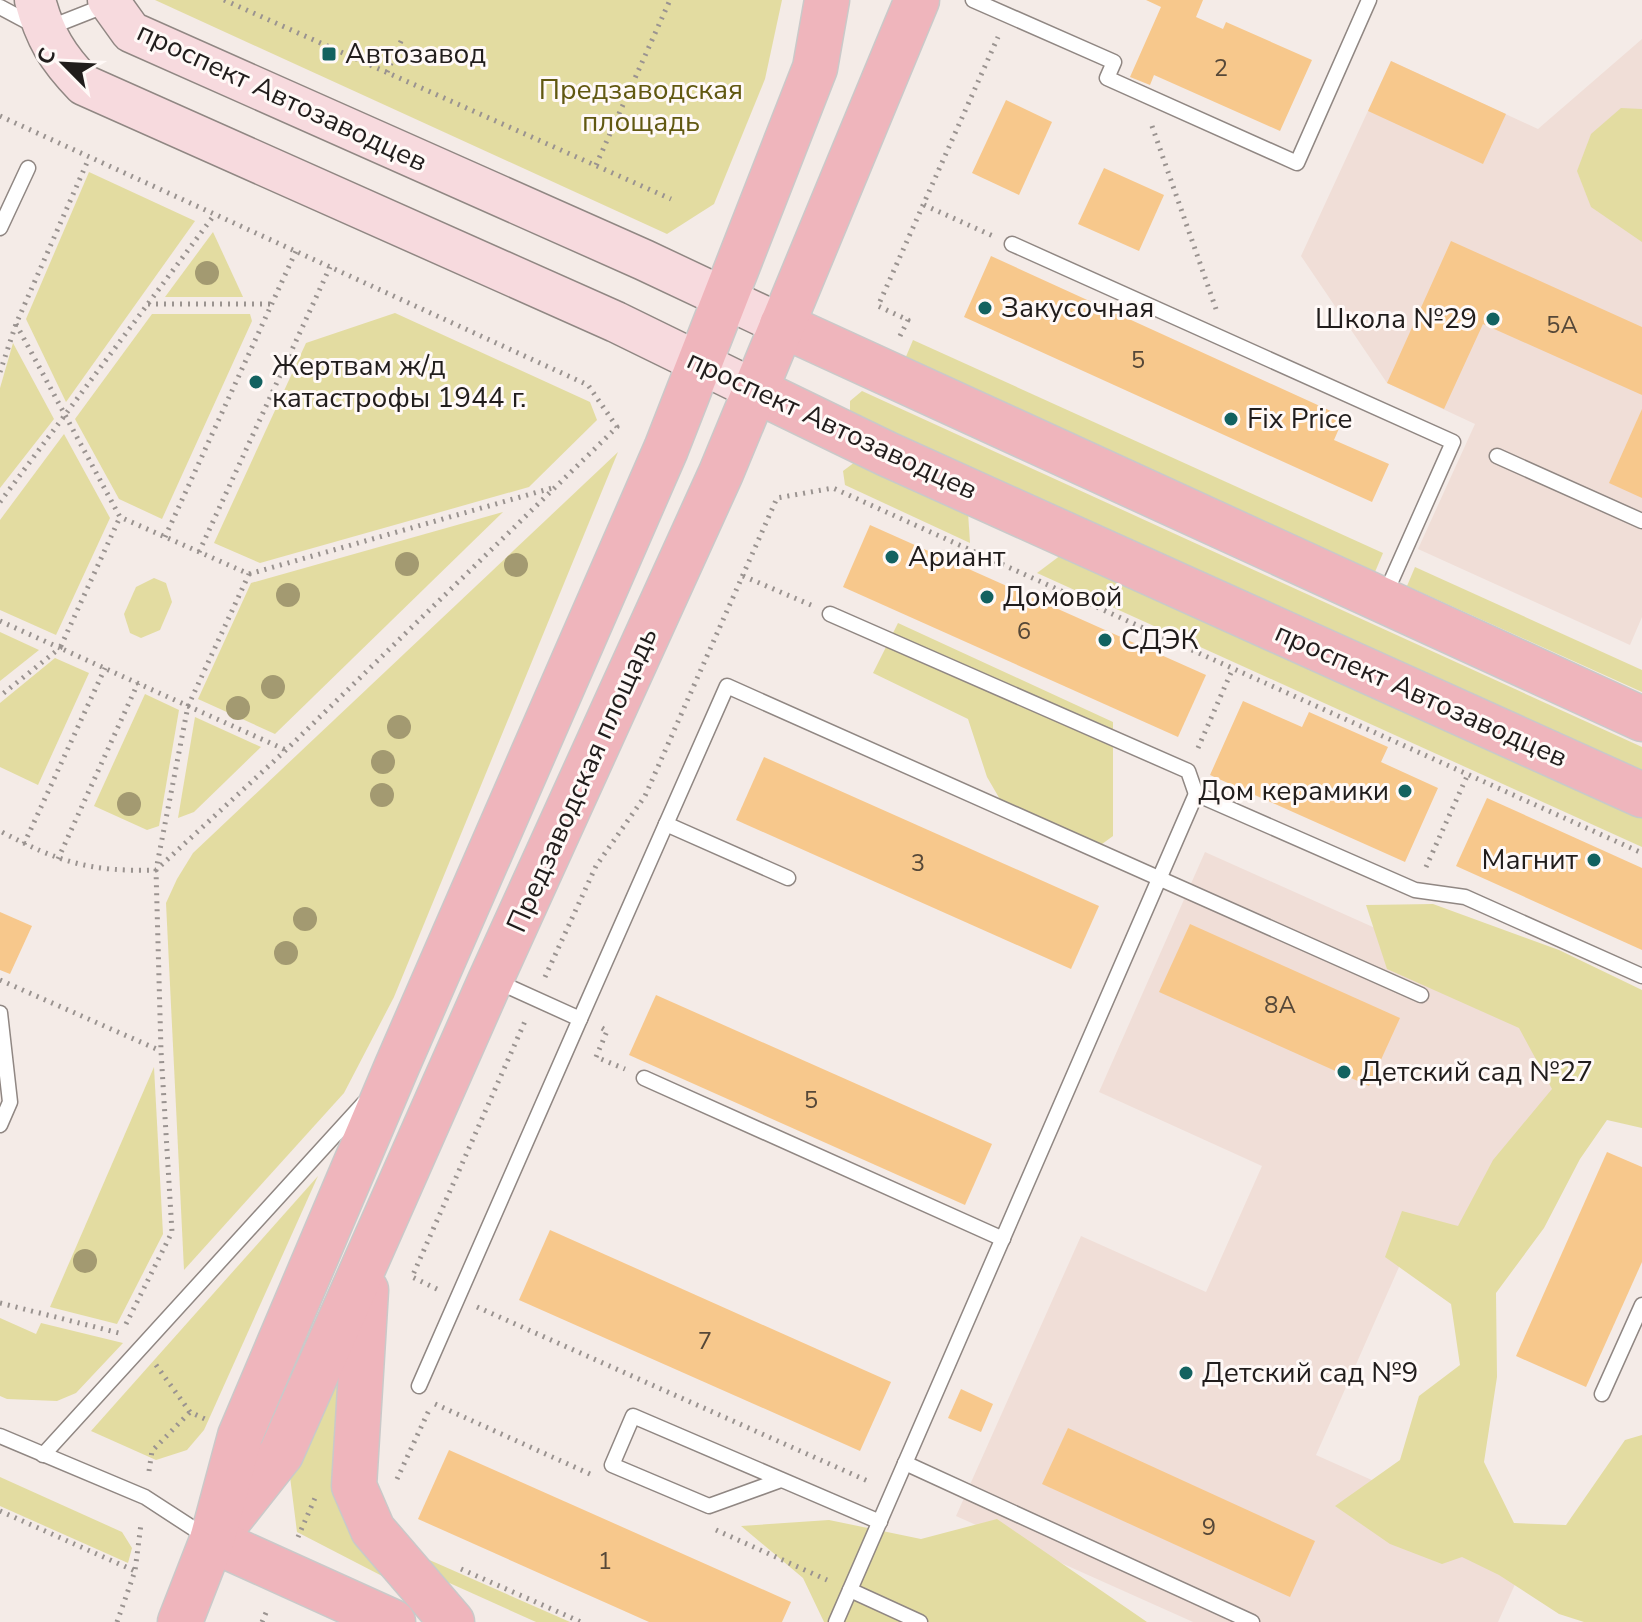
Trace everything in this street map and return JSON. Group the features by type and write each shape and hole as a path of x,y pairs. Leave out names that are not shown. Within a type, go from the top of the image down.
{"main road":[{"path":"700,363 815,68 827,0"},
{"name":"Предзаводская площадь","path":"212,1540 281,1454 491,979 721,473 917,0"},
{"name":"проспект Автозаводцев","path":"108,2 131,32 725,299 1642,719"},
{"name":"проспект Автозаводцев","path":"39,15 59,59 84,85 616,322 901,460 1642,795"},
{"name":"Предзаводская площадь","path":"180,1622 212,1540 240,1436 397,1066 666,449 700,363"},
{"path":"369,1256 354,1486 373,1530 452,1622"},
{"path":"212,1540 393,1622"}],"lane":[{"path":"973,0 1114,62 1107,78 1297,163 1369,0"},
{"path":"0,7 39,15 108,2"},
{"path":"0,228 28,168"},
{"path":"1012,244 1453,442 1382,601"},
{"path":"1497,456 1642,521"},
{"path":"830,614 1188,771 1196,794 836,1622"},
{"path":"419,1386 727,686 1421,995"},
{"path":"1196,794 1415,890 1465,897 1642,976"},
{"path":"666,824 788,878"},
{"path":"491,979 580,1019"},
{"path":"0,1013 5,1100 0,1125"},
{"path":"43,1455 397,1066"},
{"path":"644,1078 1003,1239"},
{"path":"1602,1394 1642,1305"},
{"path":"781,1480 709,1506 612,1465 633,1416 880,1522"},
{"path":"0,1436 145,1497 212,1540"},
{"path":"905,1463 1252,1622"},
{"path":"850,1590 920,1622"}],"path":[{"path":"224,0 671,199"},
{"path":"596,165 670,0"},
{"path":"897,344 908,320 878,306 1008,15"},
{"path":"387,72 402,39"},
{"path":"1140,93 1227,341"},
{"path":"0,116 588,385 617,427 286,750 156,870 122,871 84,867 58,859 0,831"},
{"path":"0,372 16,324 89,158"},
{"path":"924,205 1012,244"},
{"path":"0,502 215,214"},
{"path":"165,537 296,251"},
{"path":"199,552 330,267"},
{"path":"147,304 272,304"},
{"path":"16,324 120,517 249,574 555,487"},
{"path":"535,999 596,866 645,796 777,498 833,488 1642,853"},
{"path":"865,502 869,493"},
{"path":"0,696 60,648 120,517"},
{"path":"122,1333 172,1232 161,1051 156,870 188,706 249,574"},
{"path":"743,576 830,614"},
{"path":"0,621 286,750"},
{"path":"24,844 105,668"},
{"path":"1188,771 1233,668"},
{"path":"58,859 138,683"},
{"path":"1415,890 1468,774"},
{"path":"0,980 161,1051"},
{"path":"580,1019 607,1031 596,1057 644,1078"},
{"path":"0,1303 122,1333 144,1347"},
{"path":"475,1306 893,1493"},
{"path":"0,1511 135,1571"}],"shaded area":[{"name":"Школа №29","path":"1642,39 1642,617 1630,645 1418,549 1475,424 1387,383 1301,256 1391,61 1538,129"},
{"path":"1205,852 1601,1029 1493,1268 1414,1233 1316,1455 1530,1551 1498,1622 1193,1622 956,1516 1081,1236 1206,1292 1262,1166 1099,1092"}],"green space":[{"name":"Предзаводская площадь","path":"155,0 782,0 765,79 714,204 667,234"},
{"path":"1621,108 1642,109 1642,242 1591,207 1577,171 1591,134"},
{"path":"89,172 195,221 66,402 26,319"},
{"path":"213,232 243,297 165,297"},
{"path":"395,313 590,402 597,420 529,487 260,563 214,543 306,343"},
{"path":"152,314 250,314 252,321 162,519 119,499 75,419"},
{"path":"913,340 1383,553 1375,572 905,359"},
{"path":"13,343 54,419 0,488 0,388"},
{"path":"862,391 1642,747 1642,776 850,415 850,401"},
{"path":"64,434 110,518 56,635 0,610 0,520"},
{"path":"618,452 394,997 344,1093 184,1270 166,903 177,879 193,853"},
{"path":"855,462 968,512 970,543 845,485 843,471"},
{"path":"503,512 275,734 198,699 251,583"},
{"path":"1061,555 1642,818 1642,847 1037,573"},
{"path":"1415,567 1642,670 1642,692 1407,586"},
{"path":"154,578 166,583 172,602 160,630 141,638 130,633 124,614 136,587"},
{"path":"898,623 1113,722 1113,836 1087,855 1012,820 987,777 968,719 873,673"},
{"path":"0,632 39,650 0,681"},
{"path":"55,658 89,673 38,785 0,767 0,703"},
{"path":"145,694 179,710 159,826 147,830 94,806"},
{"path":"195,717 261,747 194,812 178,818"},
{"path":"1433,904 1559,950 1642,990 1642,1128 1607,1120 1580,1159 1544,1228 1496,1293 1497,1377 1484,1462 1514,1523 1566,1525 1625,1440 1642,1435 1642,1622 1584,1622 1559,1614 1499,1575 1462,1557 1442,1564 1390,1544 1335,1506 1400,1460 1419,1396 1460,1365 1451,1304 1385,1257 1402,1211 1458,1226 1493,1160 1552,1089 1519,1028 1387,969 1366,905"},
{"path":"154,1067 163,1234 117,1324 50,1307"},
{"path":"318,1176 204,1430 187,1450 156,1460 91,1431"},
{"path":"354,1312 344,1459 415,1593 297,1532 289,1469"},
{"path":"0,1318 36,1334 41,1323 123,1343 76,1393 57,1401 7,1399 0,1396"},
{"path":"0,1477 122,1532 132,1548 128,1563 0,1506"},
{"path":"997,1519 1147,1622 824,1622 803,1578 741,1526 829,1520 921,1539"},
{"path":"409,1551 570,1622 536,1622 425,1572"}],"building":[{"path":"1146,0 1203,0 1196,17 1223,29 1226,22 1312,60 1280,131 1154,75 1150,85 1130,77 1161,7"},
{"path":"1391,61 1506,114 1483,164 1368,111"},
{"path":"1006,100 1052,122 1019,195 972,173"},
{"path":"1104,168 1164,195 1139,251 1078,224"},
{"path":"1451,241 1642,327 1642,395 1483,324 1444,409 1387,383"},
{"path":"991,256 1344,417 1334,440 1389,464 1372,502 964,317"},
{"path":"1642,409 1642,498 1609,483"},
{"path":"870,525 1206,675 1178,737 843,587"},
{"path":"1243,701 1302,727 1309,712 1388,747 1381,762 1438,788 1405,862 1210,775"},
{"path":"764,757 1099,906 1071,969 736,820"},
{"path":"1487,798 1642,868 1642,950 1456,866"},
{"path":"0,912 32,926 10,974 0,970"},
{"path":"1190,924 1400,1018 1369,1086 1159,992"},
{"path":"656,995 992,1144 965,1205 629,1055"},
{"path":"1607,1152 1642,1167 1642,1262 1586,1387 1516,1356"},
{"path":"550,1230 891,1382 860,1451 519,1300"},
{"path":"961,1389 993,1404 981,1432 948,1418"},
{"path":"1068,1428 1315,1541 1290,1597 1042,1484"},
{"path":"449,1450 791,1602 782,1622 649,1622 418,1519"}],"place":[{"name":"Автозавод","path":"329,54"},
{"name":"Закусочная","path":"985,308"},
{"name":"Школа №29","path":"1493,319"},
{"name":"Жертвам ж/д катастрофы 1944 г.","path":"256,382"},
{"name":"Fix Price","path":"1231,419"},
{"name":"Ариант","path":"892,557"},
{"name":"Домовой","path":"987,597"},
{"name":"СДЭК","path":"1105,640"},
{"name":"Дом керамики","path":"1405,791"},
{"name":"Магнит","path":"1594,860"},
{"name":"Детский сад №27","path":"1344,1072"},
{"name":"Детский сад №9","path":"1186,1373"}]}
